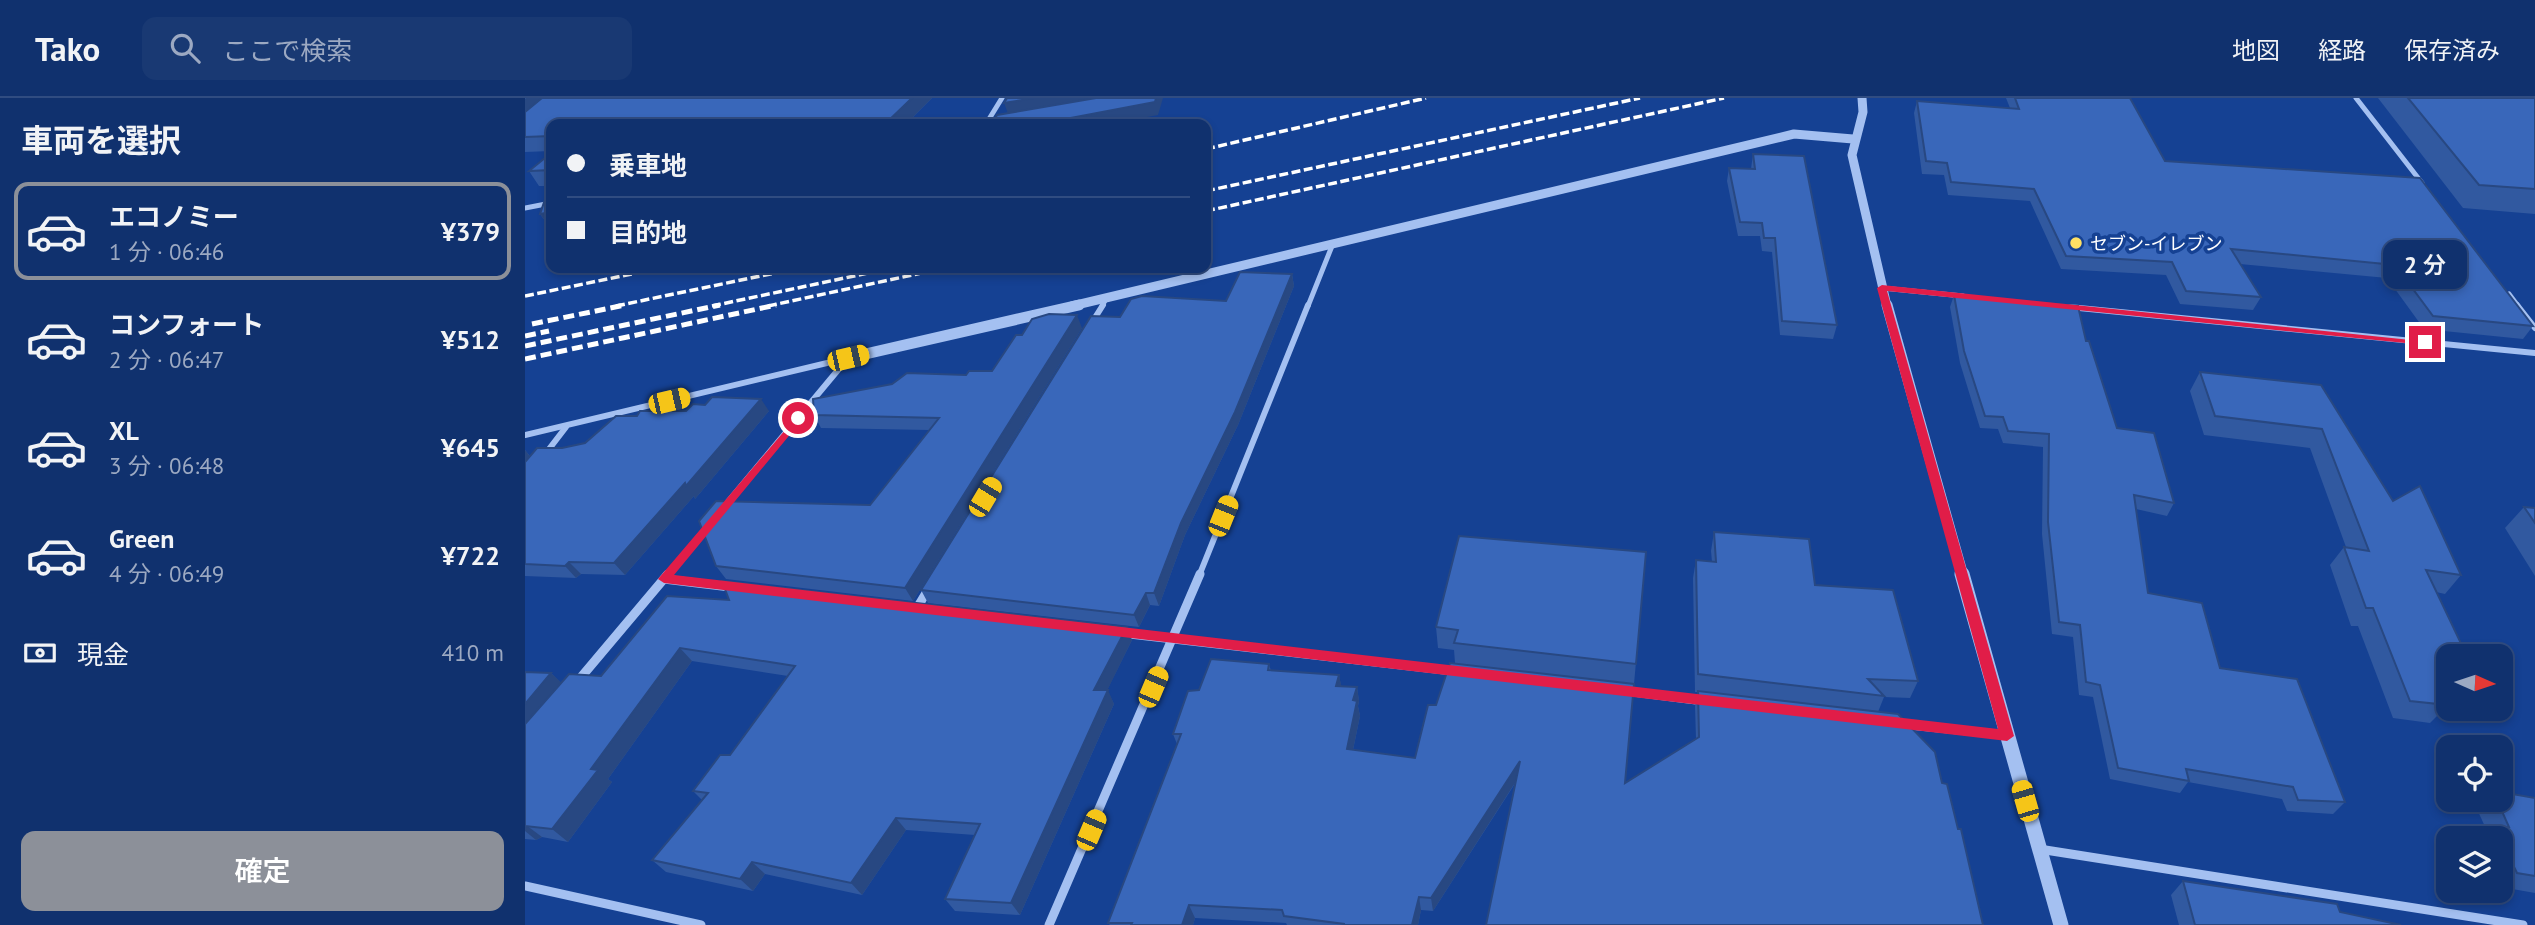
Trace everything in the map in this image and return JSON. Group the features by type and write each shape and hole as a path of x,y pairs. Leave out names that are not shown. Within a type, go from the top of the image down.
{"street":[{"path":"989,119 1002,98"},
{"path":"1863,98 1865,110 1853,139 1852,155 1882,288 2061,925"},
{"path":"2356,98 2424,186"},
{"path":"525,435 1332,246 1794,134 1853,139"},
{"path":"525,208 546,204"},
{"path":"1049,925 1174,639 1332,246"},
{"path":"2501,284 2535,328"},
{"path":"1882,288 1974,298"},
{"path":"1086,332 1107,297"},
{"path":"2056,306 2535,353"},
{"path":"569,693 848,358"},
{"path":"542,458 566,426"},
{"path":"664,579 744,588"},
{"path":"917,608 931,585"},
{"path":"904,607 930,610"},
{"path":"1106,631 1463,673"},
{"path":"1615,690 1713,702"},
{"path":"1893,723 2007,736"},
{"path":"2039,849 2523,925"},
{"path":"525,886 701,925"}],"building":[{"path":"542,98 912,98 890,119 546,119 546,136 525,137 525,112"},
{"path":"1007,98 1034,98 1004,103"},
{"path":"1096,98 1156,98 1155,102 1065,119 995,119 997,115"},
{"path":"2015,98 2130,98 2165,161 2420,178 2533,326 2433,316 2395,265 2231,249 2261,297 2186,291 2172,262 2066,256 2034,189 1951,182 1947,163 1926,161 1917,101 2019,109"},
{"path":"2408,98 2535,98 2535,189 2479,185"},
{"path":"1753,154 1804,156 1837,325 1782,321 1775,238 1764,238 1762,223 1740,222 1729,168 1755,169"},
{"path":"546,157 546,170 529,171"},
{"path":"546,197 546,213 540,214"},
{"path":"1240,272 1292,274 1235,412 1181,523 1154,593 1146,593 1134,615 921,590 1091,316 1120,317 1131,299 1142,296 1226,301"},
{"path":"1954,295 2078,306 2086,341 2089,341 2117,428 2154,433 2174,503 2134,495 2148,593 2202,603 2220,668 2297,679 2345,802 2298,800 2293,787 2186,769 2189,781 2118,768 2100,685 2086,682 2080,625 2059,622 2048,522 2049,434 2008,431 2003,417 1985,416 1964,351"},
{"path":"1049,314 1077,315 905,588 716,566 699,521 716,501 870,505 939,418 814,415 813,399 892,384 907,373 966,375 969,371 992,371 1016,335 1022,335 1032,319"},
{"path":"2200,372 2321,385 2393,501 2420,486 2461,575 2426,570 2461,644 2436,644 2436,704 2410,701 2373,608 2366,608 2344,547 2369,551 2322,429 2215,416"},
{"path":"712,397 761,399 686,486 685,483 614,563 569,562 565,566 525,564 525,462 537,448 562,448 585,443 616,416 637,416 640,411 686,411 693,404 705,405"},
{"path":"2524,507 2535,508 2535,523"},
{"path":"1714,532 1809,539 1815,585 1893,590 1918,681 1868,679 1884,696 1698,674 1696,560 1716,562"},
{"path":"1459,536 1646,552 1636,664 1454,643 1458,630 1436,627"},
{"path":"722,581 1127,627 1094,690 1108,690 1011,903 945,899 980,824 896,818 851,883 752,862 740,879 652,860 708,793 693,791 720,755 730,755 795,666 680,648 591,769 598,770 552,829 525,826 525,724 569,674 601,676 667,596 729,600"},
{"path":"1211,659 1269,664 1268,670 1339,675 1336,686 1357,687 1353,700 1357,701 1347,749 1415,758 1428,705 1436,705 1450,663 1634,684 1625,783 1699,737 1698,691 1898,714 1935,752 1942,783 1947,784 1958,829 1961,829 1983,925 1486,925 1520,761 1431,898 1419,897 1412,925 1344,925 1284,916 1282,910 1189,905 1182,925 1108,923 1181,734 1173,734 1188,691 1199,690"},
{"path":"525,672 551,673 525,704"},
{"path":"2513,794 2535,798 2535,876 2517,873 2513,865 2513,826 2509,826 2502,812 2513,812"},
{"path":"2183,881 2337,904 2340,912 2401,925 2195,925"}],"railway":[{"path":"1211,148 1426,98"},
{"path":"1211,190 1640,98"},
{"path":"1211,210 1724,98"},
{"path":"525,296 637,273"},
{"path":"616,306 775,273"},
{"path":"712,306 868,273"},
{"path":"768,306 922,273"},
{"path":"532,324 625,305"},
{"path":"525,346 720,305"},
{"path":"525,359 776,305"},
{"path":"525,336 549,331"}],"place":[{"name":"セブン-イレブン","path":"2076,243"}],"route":[{"path":"798,418 664,579 2007,736 1882,288 2425,342"}]}
